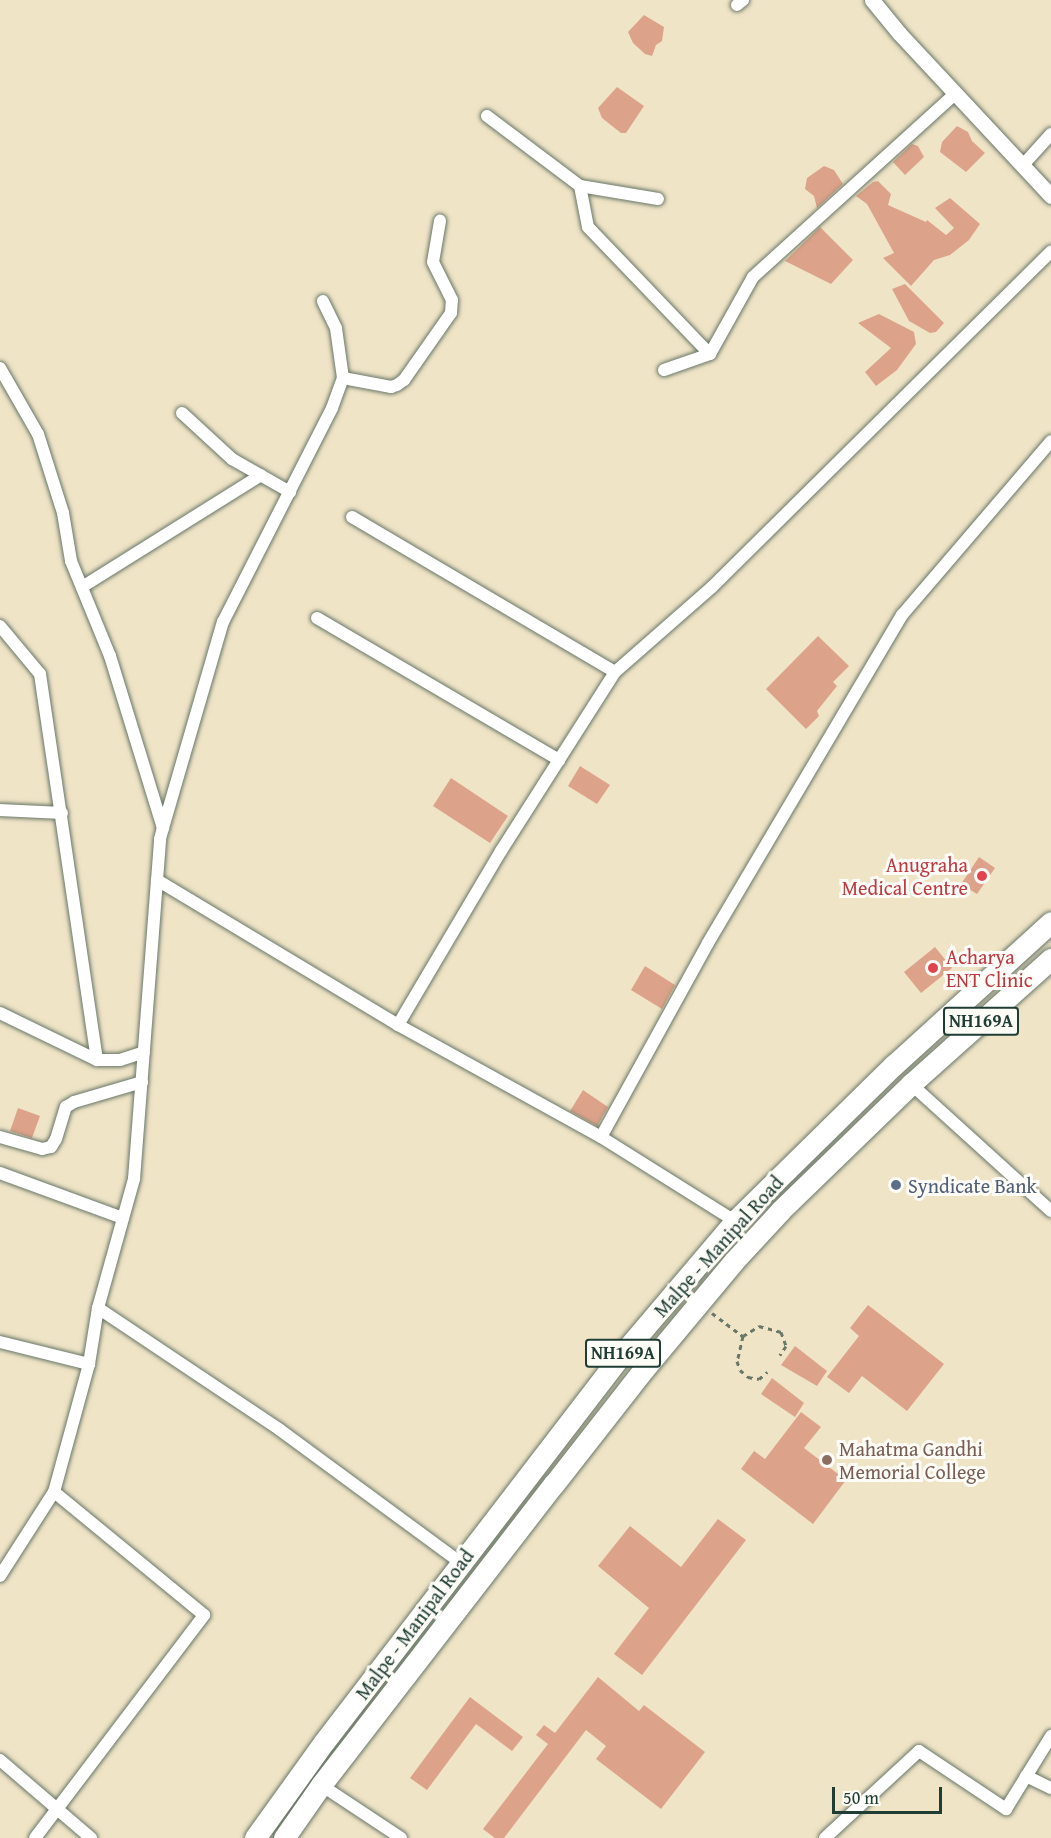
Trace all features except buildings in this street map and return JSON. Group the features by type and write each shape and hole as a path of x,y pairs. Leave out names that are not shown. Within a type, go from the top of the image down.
{"highway":[{"name":"Malpe - Manipal Road","path":"255,1838 324,1742 618,1359 735,1221 894,1065 1051,922"},
{"name":"Malpe - Manipal Road","path":"284,1838 321,1785 698,1302 781,1210 911,1083 1051,959"}],"street":[{"path":"872,0 1051,196"},
{"path":"664,370 710,354 753,277 956,93"},
{"path":"487,116 580,186 658,199"},
{"path":"1023,165 1051,134"},
{"path":"580,186 588,227 710,354"},
{"path":"343,378 391,387 397,385 404,380 451,313 452,300 433,262 440,221"},
{"path":"398,1024 501,851 615,672 712,587 1051,251"},
{"path":"0,1576 54,1492 89,1364 98,1308 134,1179 163,828 223,622 333,408 343,378 336,328 323,301"},
{"path":"0,369 38,434 63,513 71,561 110,656 163,828"},
{"path":"182,413 218,449 290,492"},
{"path":"601,1137 708,943 902,615 1051,441"},
{"path":"82,587 261,475"},
{"path":"352,517 615,672"},
{"path":"317,618 559,760"},
{"path":"0,626 40,674 97,1060"},
{"path":"0,810 62,813"},
{"path":"157,880 398,1024 601,1137 735,1221"},
{"path":"0,1013 97,1060 120,1060 144,1052"},
{"path":"0,1137 42,1149 51,1147 56,1139 66,1107 74,1102 142,1082"},
{"path":"911,1083 1051,1211"},
{"path":"0,1173 123,1218"},
{"path":"98,1308 280,1430 460,1563"},
{"path":"0,1342 89,1364"},
{"path":"35,1838 204,1615 54,1492"},
{"path":"510,1500 530,1515"},
{"path":"825,1838 919,1751 1006,1809 1051,1736"},
{"path":"0,1760 91,1838"},
{"path":"1026,1776 1051,1788"},
{"path":"321,1785 401,1838"}],"path":[{"path":"698,1302 743,1336"},
{"path":"767,1372 759,1379 747,1377 740,1370 737,1361 743,1336 759,1326 781,1332 786,1346 780,1355"}],"place":[{"name":"Anugraha Medical Centre","path":"982,876"},
{"name":"Acharya ENT Clinic","path":"933,968"},
{"name":"Syndicate Bank","path":"896,1185"},
{"name":"Mahatma Gandhi Memorial College","path":"827,1460"}]}
